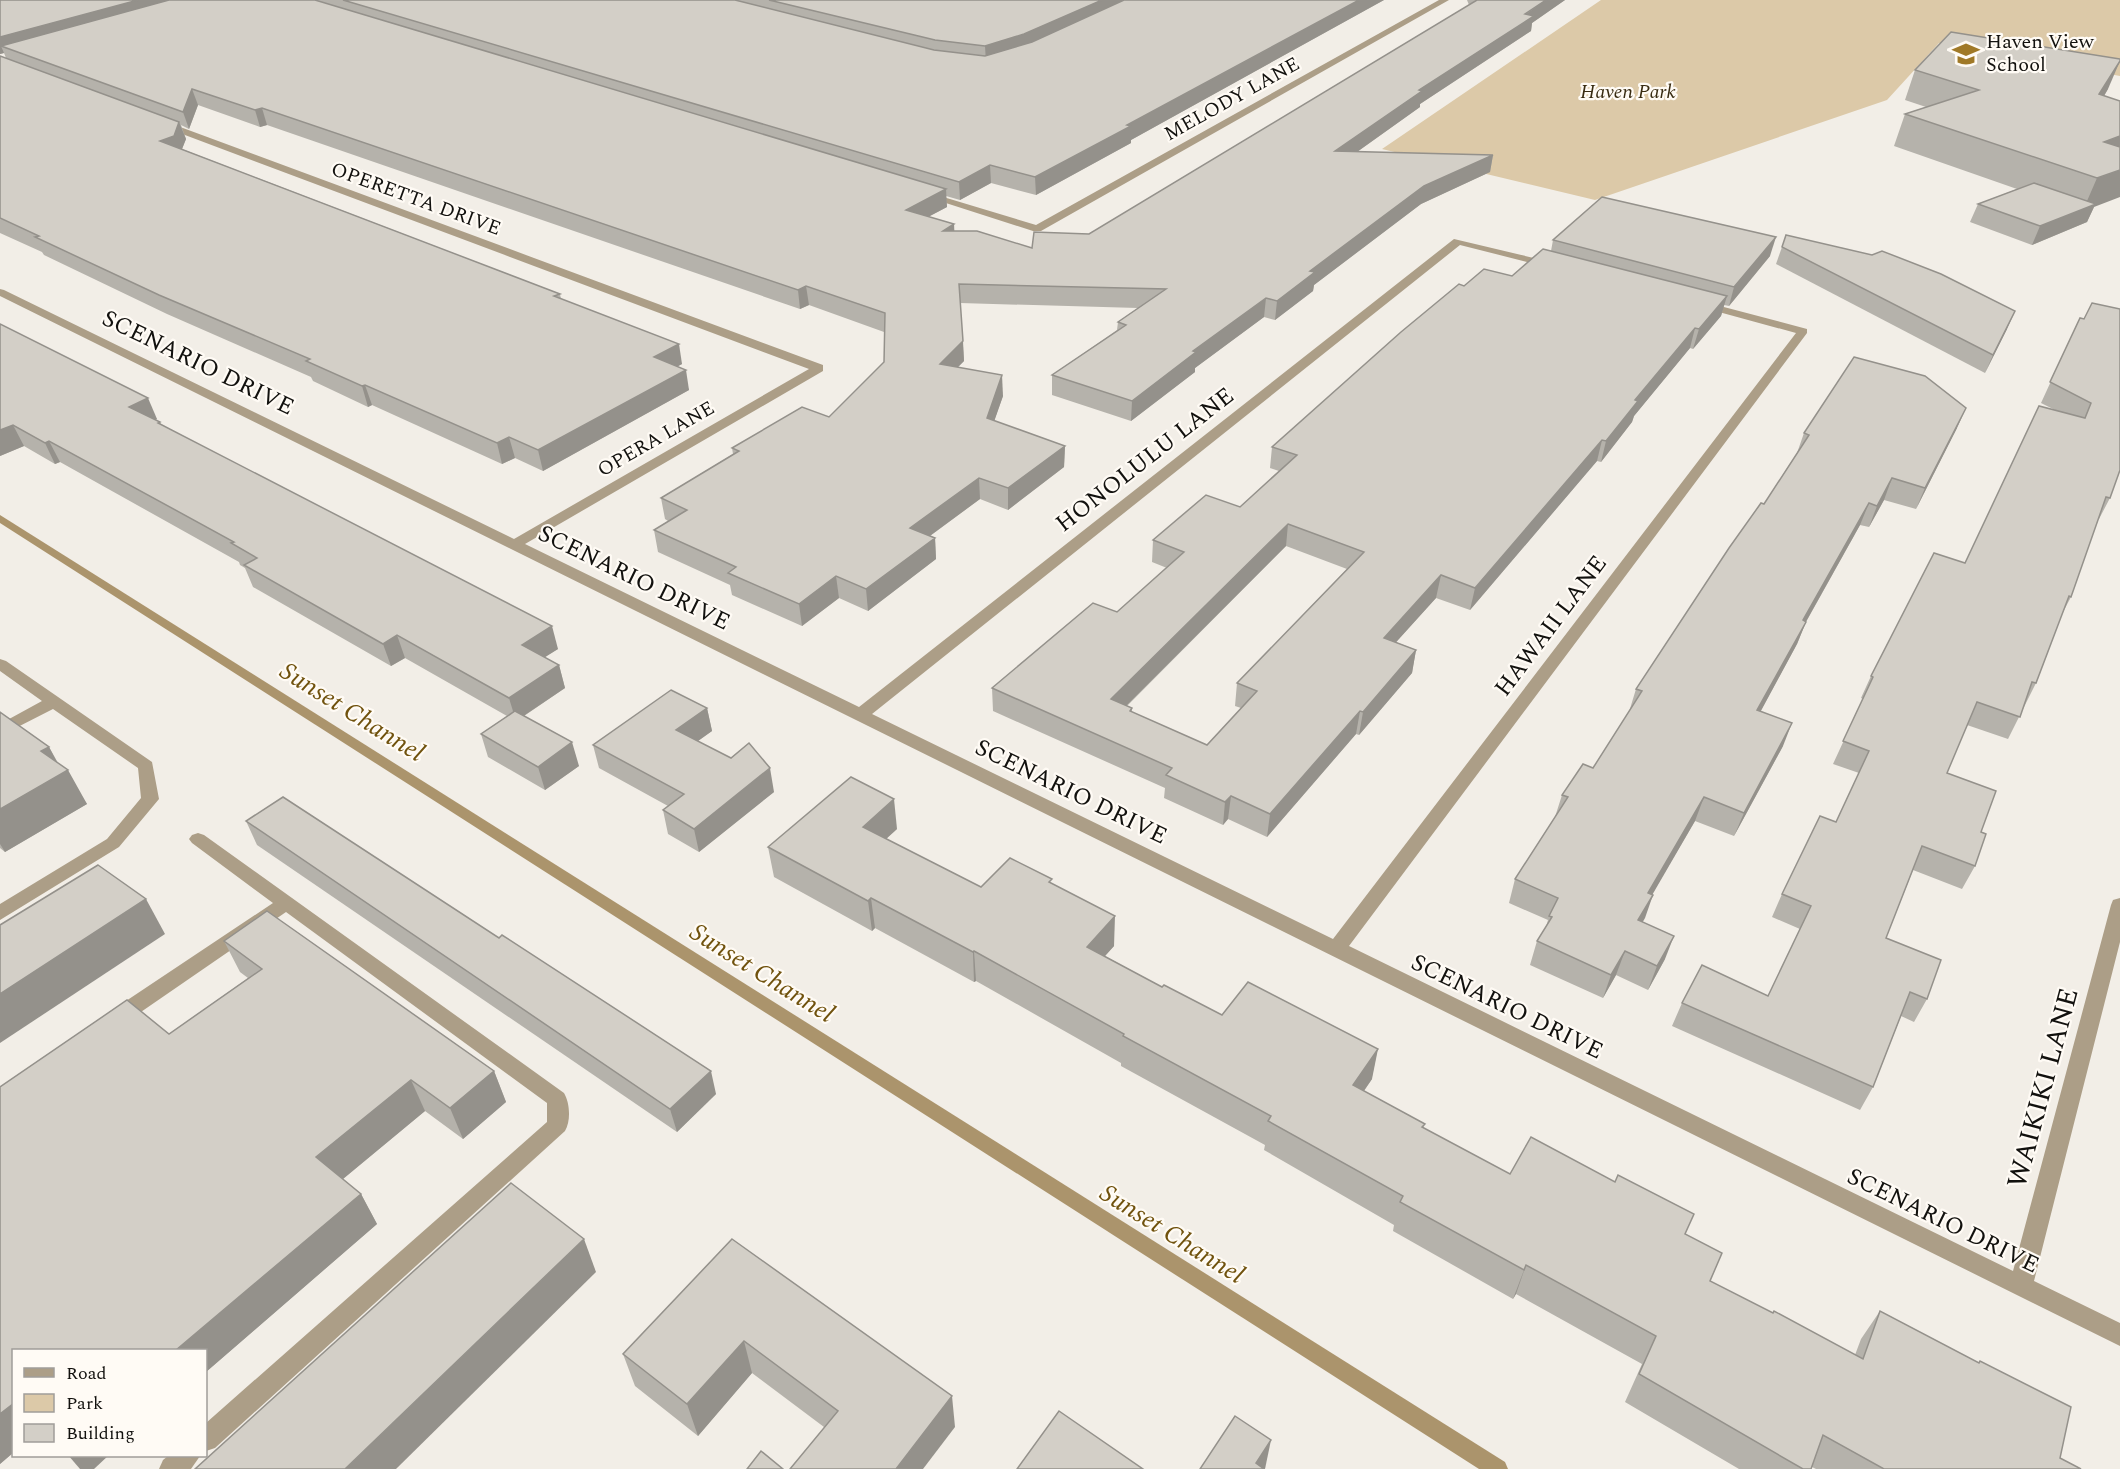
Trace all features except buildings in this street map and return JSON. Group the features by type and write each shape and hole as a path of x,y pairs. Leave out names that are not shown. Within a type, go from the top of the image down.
{"street":[{"name":"MELODY LANE","path":"911,190 1037,229 1445,0"},
{"name":"OPERETTA DRIVE","path":"157,122 819,368"},
{"name":"HONOLULU LANE","path":"860,715 1458,240 1562,268"},
{"name":"SCENARIO DRIVE","path":"0,292 2120,1335"},
{"name":"HAWAII LANE","path":"1336,949 1803,331 1688,301"},
{"name":"OPERA LANE","path":"514,545 819,368"},
{"path":"0,664 146,766 150,799 113,843 0,913"},
{"path":"0,731 53,702"},
{"path":"198,839 557,1099 558,1125 207,1438"},
{"path":"99,1031 286,903"},
{"name":"WAIKIKI LANE","path":"2021,1287 2120,905"},
{"path":"172,1469 185,1457"}],"green space":[{"name":"Haven Park","path":"1601,0 2120,0 2120,76 1939,43 1887,100 1595,200 1382,149"}],"waterway":[{"name":"Sunset Channel","path":"0,518 1498,1469"}],"place":[{"name":"Haven View School","path":"1966,54"}]}
